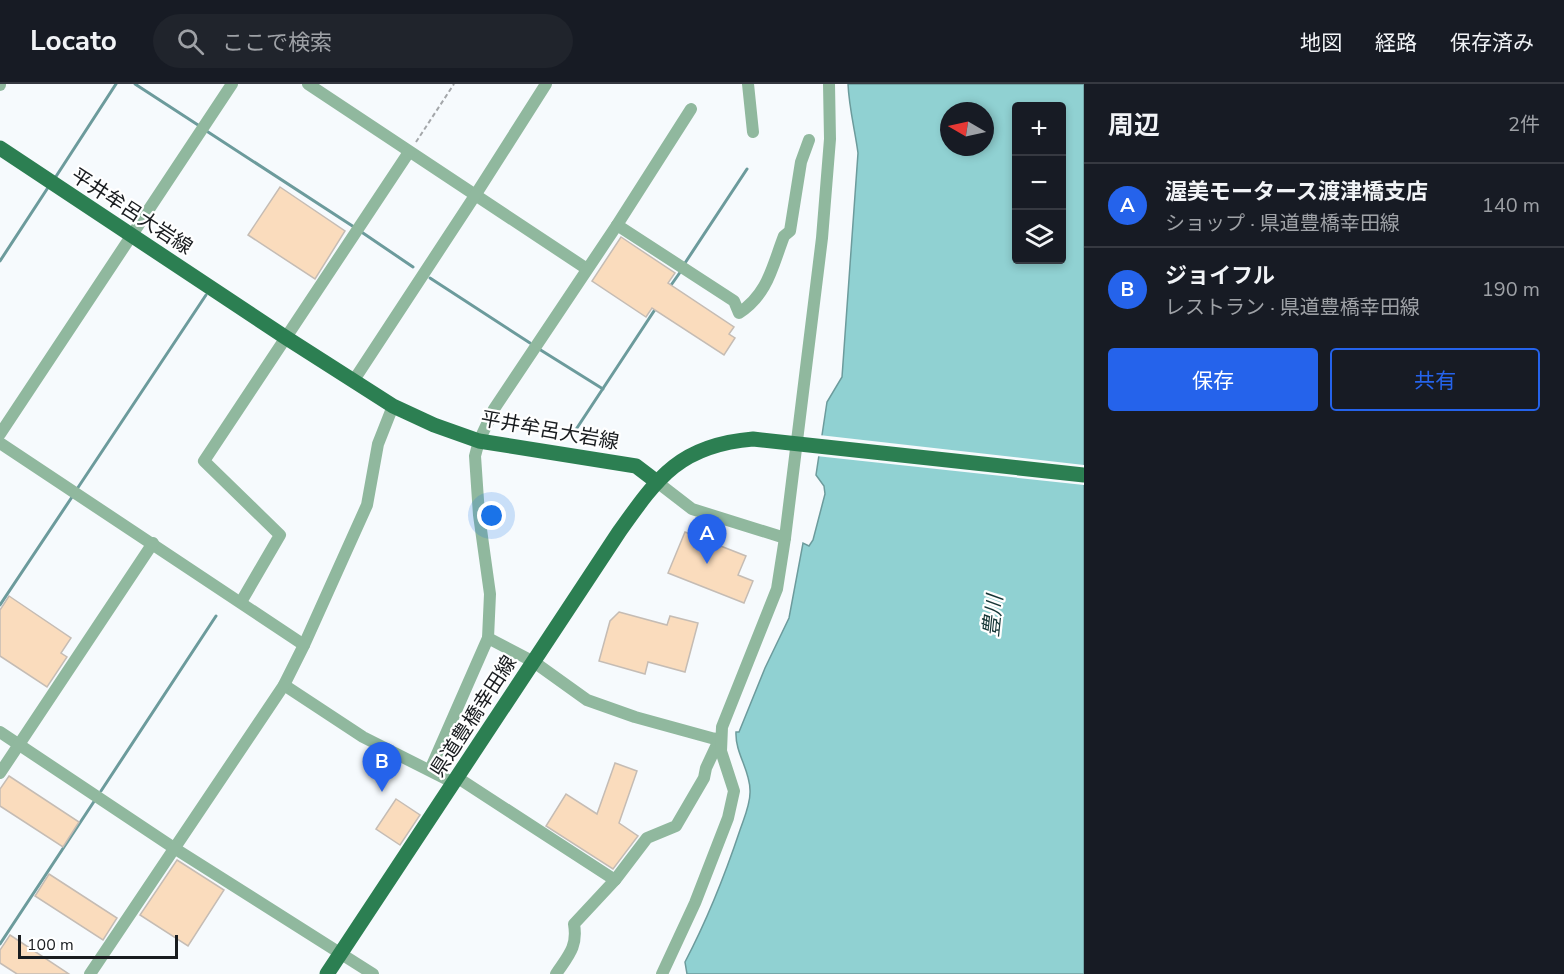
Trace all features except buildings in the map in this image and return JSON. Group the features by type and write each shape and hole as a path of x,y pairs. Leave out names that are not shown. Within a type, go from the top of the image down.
{"main road":[{"name":"平井牟呂大岩線","path":"0,148 393,406 434,425 479,441 636,466 657,482"},
{"path":"657,482 672,466 686,457 717,445 753,440 1084,475"},
{"name":"県道豊橋幸田線","path":"327,974 619,532 657,482"}],"street":[{"path":"0,434 232,84"},
{"path":"308,84 587,269"},
{"path":"354,380 546,84"},
{"path":"748,84 753,132"},
{"path":"555,974 575,945 574,924 615,880 648,838 676,826 704,778 706,768 720,738 725,715 777,589 786,538 822,238 830,139 829,84"},
{"path":"430,770 488,638 490,594 479,515 475,456 479,441 494,409 617,225 691,109"},
{"path":"617,225 734,301 739,313 751,305 764,290 784,236 789,231 801,162 809,140"},
{"path":"241,602 280,536 204,461 410,152"},
{"path":"90,974 284,685 367,505 378,444 393,406"},
{"path":"0,443 304,645"},
{"path":"657,482 692,509 786,538"},
{"path":"0,773 153,543"},
{"path":"488,638 534,663 587,700 635,717 720,738"},
{"path":"284,685 363,737 430,770 456,780 615,880"},
{"path":"0,732 174,848 373,974"},
{"path":"662,974 695,903 731,806 734,791 721,751 720,738"}],"path":[{"path":"410,152 454,84"}],"water":[{"name":"豊川","path":"848,84 1084,84 1084,974 687,974 685,962 722,880 749,800 748,775 736,740 736,732 739,732 765,668 789,618 803,543 809,546 813,540 825,494 824,486 816,475 827,402 842,377 858,153"}],"pier":[{"path":"819,435 1084,465 1084,485 816,456"}],"waterway":[{"path":"55,178 116,84"},
{"path":"135,84 198,125"},
{"path":"205,130 354,227"},
{"path":"685,263 747,169"},
{"path":"0,261 49,186"},
{"path":"360,231 413,267"},
{"path":"669,288 681,271"},
{"path":"430,278 530,343"},
{"path":"77,489 206,295"},
{"path":"571,437 656,308"},
{"path":"539,349 603,389"},
{"path":"0,605 74,494"},
{"path":"101,791 216,616"},
{"path":"0,944 95,800"}],"place":[{"name":"渥美モータース渡津橋支店","path":"707,564"},
{"name":"ジョイフル","path":"382,792"}]}
